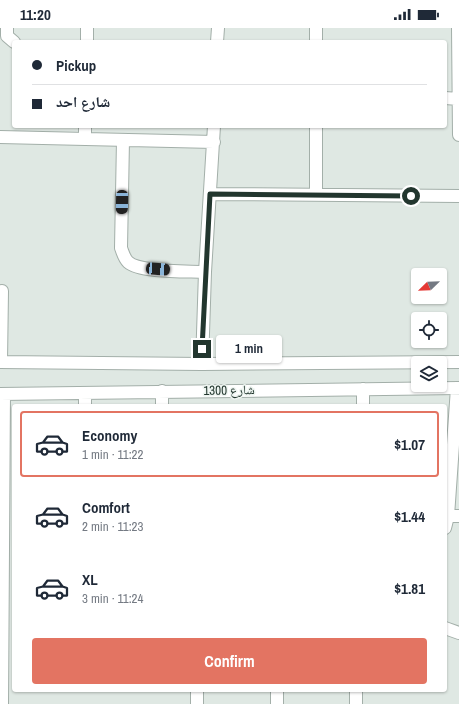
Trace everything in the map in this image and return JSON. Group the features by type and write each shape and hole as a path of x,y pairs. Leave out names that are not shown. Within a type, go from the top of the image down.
{"street":[{"path":"7,28 8,36 12,40"},
{"path":"87,28 87,40"},
{"path":"217,40 218,28"},
{"path":"316,28 316,40"},
{"path":"458,28 459,136"},
{"path":"447,98 459,99"},
{"path":"85,128 85,139"},
{"path":"202,364 205,272 214,128"},
{"path":"316,128 316,195"},
{"path":"0,137 214,142"},
{"path":"123,140 122,248 124,256 128,262 143,268 205,272"},
{"path":"210,194 459,196"},
{"path":"1,362 2,291"},
{"name":"شارع 1300","path":"1,362 202,364 459,362"},
{"path":"451,516 458,388"},
{"name":"شارع 1300","path":"2,394 458,388"},
{"path":"363,389 363,404"},
{"path":"162,391 162,404"},
{"path":"85,393 85,404"},
{"path":"2,394 1,600 8,627 1,680 2,704"},
{"path":"447,629 459,633"},
{"path":"197,692 198,704"},
{"path":"277,692 277,704"},
{"path":"356,692 356,704"}],"route":[{"path":"202,349 210,194 411,196"}]}
